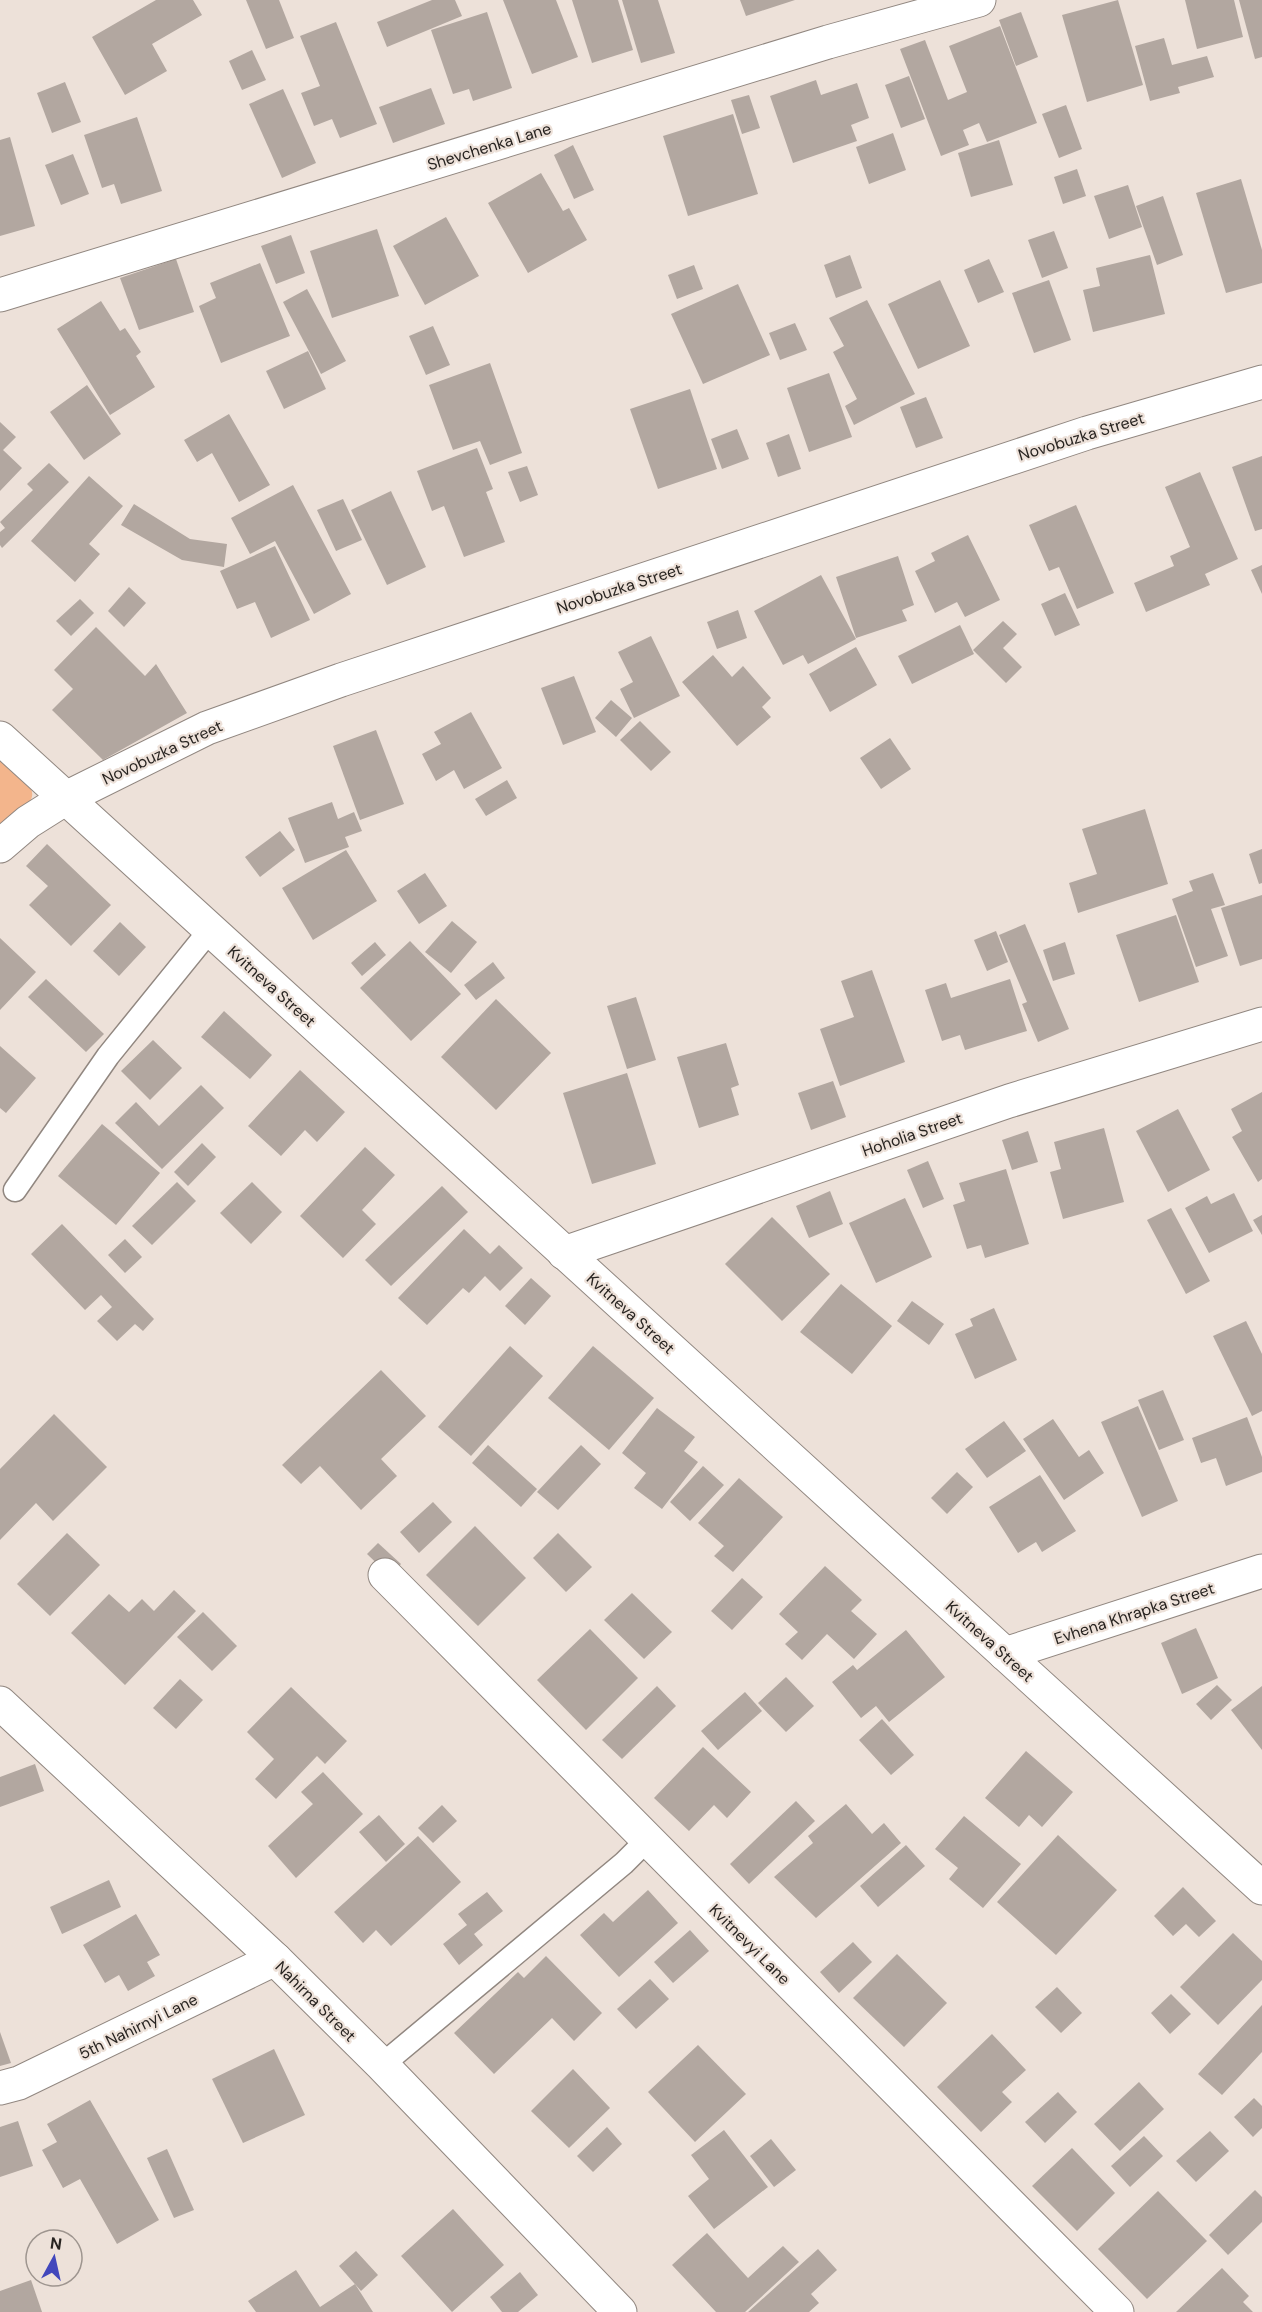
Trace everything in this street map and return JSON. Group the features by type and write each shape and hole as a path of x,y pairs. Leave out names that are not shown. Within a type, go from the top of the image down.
{"street":[{"name":"Shevchenka Lane","path":"0,296 828,42 979,0"},
{"name":"Novobuzka Street","path":"0,846 28,822 66,798 207,728 341,680 1087,433 1262,382"},
{"name":"Kvitneva Street","path":"0,738 1262,1888"},
{"name":"Hoholia Street","path":"564,1253 1009,1101 1262,1024"},
{"name":"Evhena Khrapka Street","path":"1005,1654 1262,1571"},
{"name":"Kvitnevyi Lane","path":"385,1575 1117,2312"},
{"name":"Nahirna Street","path":"1,1706 275,1959 382,2065 620,2312"},
{"name":"5th Nahirnyi Lane","path":"0,2088 19,2083 275,1959"}],"lane":[{"path":"15,1190 108,1056 210,930"},
{"path":"382,2065 615,1871 647,1840"}],"shaded area":[{"path":"0,756 24,779 32,794 24,809 0,832"}],"building":[{"path":"156,0 193,0 202,15 152,44 167,71 125,95 92,37"},
{"path":"246,0 279,0 294,38 266,49"},
{"path":"432,0 455,0 462,16 387,47 377,22"},
{"path":"503,0 556,0 578,57 532,74"},
{"path":"572,0 618,0 633,50 592,63"},
{"path":"622,0 658,0 675,53 641,63"},
{"path":"740,0 795,0 746,16"},
{"path":"1118,0 1143,85 1087,102 1062,15"},
{"path":"1185,0 1234,0 1243,37 1197,49"},
{"path":"1239,0 1262,0 1262,57 1255,59"},
{"path":"487,12 512,88 473,101 469,89 453,94 431,30"},
{"path":"1021,12 1038,57 1016,66 999,20"},
{"path":"336,22 377,124 340,138 332,119 314,126 301,93 320,86 300,36"},
{"path":"1000,26 1037,123 987,142 979,123 963,130 969,145 941,156 900,49 925,40 948,100 967,92 949,46"},
{"path":"1164,38 1172,65 1207,56 1214,77 1178,87 1180,93 1150,101 1135,46"},
{"path":"252,50 266,80 242,90 229,61"},
{"path":"909,76 925,119 901,128 885,85"},
{"path":"816,80 821,95 857,83 869,118 851,125 857,141 793,163 770,96"},
{"path":"65,82 81,122 52,133 37,93"},
{"path":"431,88 445,124 393,143 379,107"},
{"path":"283,89 316,163 282,178 249,104"},
{"path":"749,95 760,128 742,134 731,100"},
{"path":"1066,105 1082,149 1059,158 1042,114"},
{"path":"733,114 758,194 688,216 663,136"},
{"path":"137,117 162,191 121,204 114,184 102,188 84,135"},
{"path":"893,133 906,170 869,184 856,147"},
{"path":"10,137 35,226 0,236 0,140"},
{"path":"999,140 1013,185 971,197 958,153"},
{"path":"573,145 594,190 574,199 554,155"},
{"path":"73,154 89,194 61,205 45,165"},
{"path":"1077,169 1086,196 1063,204 1054,177"},
{"path":"541,173 563,211 569,208 587,240 528,273 488,203"},
{"path":"1241,179 1262,250 1262,283 1226,293 1196,193"},
{"path":"1128,185 1142,227 1109,239 1094,196"},
{"path":"1163,196 1183,255 1157,265 1136,206"},
{"path":"446,217 479,276 425,305 393,246"},
{"path":"377,229 399,296 332,318 310,251"},
{"path":"1054,231 1068,268 1042,278 1028,240"},
{"path":"291,235 305,273 276,284 261,246"},
{"path":"850,255 862,288 836,298 824,265"},
{"path":"1150,255 1165,314 1093,332 1083,290 1100,286 1096,268"},
{"path":"176,259 194,312 139,330 120,278"},
{"path":"989,259 1004,292 978,303 964,270"},
{"path":"260,263 290,336 221,363 199,306 216,298 210,283"},
{"path":"694,265 703,289 677,299 668,275"},
{"path":"940,280 970,346 918,369 888,304"},
{"path":"1049,280 1071,340 1034,353 1012,293"},
{"path":"738,284 770,355 703,384 671,314"},
{"path":"307,289 346,361 321,374 283,302"},
{"path":"867,300 915,394 854,425 845,406 857,399 833,352 844,346 829,318"},
{"path":"101,301 120,331 125,328 141,352 136,356 155,387 110,415 57,329"},
{"path":"795,323 807,350 780,360 769,333"},
{"path":"433,326 450,365 426,375 409,336"},
{"path":"308,351 326,389 284,409 266,371"},
{"path":"490,363 522,453 490,465 480,441 453,450 429,385"},
{"path":"829,373 852,437 809,452 787,388"},
{"path":"87,385 121,434 84,460 50,412"},
{"path":"690,389 717,469 658,489 630,409"},
{"path":"926,397 943,438 916,448 900,407"},
{"path":"229,414 270,485 239,502 212,453 197,462 184,440"},
{"path":"0,422 16,437 3,450 22,468 0,491"},
{"path":"737,429 749,459 722,469 711,439"},
{"path":"789,434 801,469 778,477 766,443"},
{"path":"477,448 493,489 486,492 505,542 464,557 444,506 432,511 417,471"},
{"path":"1262,456 1262,529 1255,531 1232,467"},
{"path":"49,463 69,482 2,548 0,532 5,528 0,522 33,490 27,484"},
{"path":"527,466 538,495 520,502 508,472"},
{"path":"1200,472 1238,559 1205,574 1210,585 1146,612 1134,583 1174,566 1170,556 1190,547 1165,487"},
{"path":"89,476 123,506 89,544 100,554 75,582 31,541"},
{"path":"293,485 351,594 314,614 275,541 250,554 231,518"},
{"path":"391,491 426,567 387,585 351,510"},
{"path":"343,499 362,540 336,551 317,510"},
{"path":"134,504 190,539 227,544 224,567 182,560 121,525"},
{"path":"1076,505 1114,593 1077,609 1059,567 1049,571 1029,525"},
{"path":"968,535 1000,600 965,617 957,602 935,613 915,571 935,561 931,553"},
{"path":"275,546 310,620 271,638 255,602 237,609 220,571"},
{"path":"898,556 914,605 902,610 907,621 856,638 836,577"},
{"path":"1262,565 1262,594 1251,570"},
{"path":"821,575 856,639 808,664 803,655 783,665 754,611"},
{"path":"129,587 146,603 124,627 108,611"},
{"path":"1065,593 1080,625 1055,636 1041,604"},
{"path":"80,599 94,613 71,636 56,621"},
{"path":"738,610 747,638 717,649 707,622"},
{"path":"1003,621 1017,634 1003,648 1022,667 1006,683 973,650"},
{"path":"960,625 974,654 912,684 898,656"},
{"path":"96,627 145,676 156,664 187,713 103,760 52,710 73,689 54,670"},
{"path":"651,636 680,696 634,718 620,689 633,682 618,652"},
{"path":"856,647 877,685 830,712 809,674"},
{"path":"713,655 732,677 743,666 771,698 762,707 771,717 737,746 682,682"},
{"path":"574,676 596,732 563,745 541,688"},
{"path":"611,700 632,718 616,737 595,718"},
{"path":"471,712 502,768 464,789 454,770 436,781 422,754 441,744 434,732"},
{"path":"640,721 671,752 651,771 620,740"},
{"path":"376,730 404,804 360,820 333,746"},
{"path":"890,738 911,769 881,789 860,758"},
{"path":"507,780 517,798 486,816 475,799"},
{"path":"332,802 338,819 354,812 362,831 345,837 349,847 305,863 288,818"},
{"path":"1145,809 1168,884 1078,913 1069,883 1097,874 1082,829"},
{"path":"280,831 295,850 260,877 245,857"},
{"path":"47,844 111,905 71,946 29,905 48,886 26,866"},
{"path":"1262,849 1262,883 1259,884 1249,854"},
{"path":"346,850 377,901 313,940 282,888"},
{"path":"425,873 447,906 419,924 397,891"},
{"path":"1213,873 1225,905 1211,909 1228,956 1196,967 1172,899 1193,891 1189,881"},
{"path":"1262,895 1262,959 1240,966 1221,908"},
{"path":"1176,915 1199,982 1139,1002 1116,935"},
{"path":"452,921 477,942 451,973 425,952"},
{"path":"120,922 146,947 119,976 93,951"},
{"path":"1025,924 1069,1029 1038,1042 1022,1004 1027,1002 999,935"},
{"path":"996,931 1008,962 987,971 974,940"},
{"path":"0,938 36,972 0,1010"},
{"path":"410,941 461,994 411,1041 360,988"},
{"path":"375,942 386,955 362,976 351,963"},
{"path":"1065,942 1075,974 1053,981 1043,950"},
{"path":"493,962 505,978 476,1000 464,985"},
{"path":"872,970 905,1062 840,1086 820,1029 854,1017 841,981"},
{"path":"46,979 104,1034 86,1052 28,997"},
{"path":"1010,979 1027,1031 965,1050 960,1035 942,1041 925,990 946,983 951,998"},
{"path":"636,997 656,1060 627,1069 607,1006"},
{"path":"496,999 551,1053 496,1110 441,1057"},
{"path":"224,1011 272,1055 250,1079 201,1037"},
{"path":"153,1040 182,1068 150,1100 121,1071"},
{"path":"726,1043 739,1085 731,1088 739,1115 699,1128 677,1057"},
{"path":"0,1046 36,1078 6,1113 0,1108"},
{"path":"300,1070 345,1112 317,1142 305,1130 281,1156 248,1126"},
{"path":"627,1073 656,1164 592,1184 563,1093"},
{"path":"833,1081 846,1117 811,1130 798,1093"},
{"path":"201,1085 224,1108 162,1169 115,1123 136,1102 159,1126"},
{"path":"1262,1092 1262,1179 1258,1182 1232,1137 1242,1131 1231,1109"},
{"path":"1178,1109 1210,1170 1168,1192 1136,1131"},
{"path":"102,1124 160,1173 116,1225 58,1176"},
{"path":"1104,1128 1124,1202 1063,1219 1050,1172 1061,1169 1054,1142"},
{"path":"1028,1131 1038,1162 1012,1170 1002,1140"},
{"path":"202,1143 216,1157 188,1186 174,1172"},
{"path":"365,1147 395,1175 362,1210 376,1224 343,1258 300,1216"},
{"path":"928,1161 944,1199 923,1208 907,1170"},
{"path":"1006,1169 1029,1244 985,1258 981,1245 967,1249 953,1205 965,1201 959,1183"},
{"path":"177,1182 196,1201 152,1245 132,1226"},
{"path":"252,1182 282,1212 251,1244 220,1213"},
{"path":"442,1186 468,1212 391,1286 365,1260"},
{"path":"830,1191 843,1224 809,1238 796,1206"},
{"path":"1234,1193 1253,1231 1209,1253 1185,1208 1207,1196 1211,1204"},
{"path":"905,1198 932,1257 876,1283 849,1223"},
{"path":"1171,1208 1210,1281 1186,1294 1147,1220"},
{"path":"1262,1215 1262,1235 1253,1220"},
{"path":"772,1217 830,1274 782,1321 725,1264"},
{"path":"62,1224 154,1319 143,1331 135,1324 117,1341 97,1321 112,1307 101,1295 85,1310 31,1254"},
{"path":"464,1229 490,1254 499,1245 523,1268 500,1291 485,1276 469,1293 463,1288 427,1325 398,1298"},
{"path":"125,1239 142,1257 125,1273 108,1255"},
{"path":"531,1278 551,1296 525,1325 505,1306"},
{"path":"841,1284 892,1326 852,1374 800,1332"},
{"path":"912,1301 944,1324 929,1345 897,1321"},
{"path":"994,1308 1017,1360 975,1379 955,1334 973,1326 970,1319"},
{"path":"1246,1321 1262,1354 1262,1411 1252,1416 1213,1336"},
{"path":"510,1346 543,1376 471,1456 438,1427"},
{"path":"593,1346 654,1398 609,1450 548,1398"},
{"path":"381,1370 426,1416 381,1459 397,1476 361,1510 320,1466 301,1484 282,1465"},
{"path":"1163,1390 1184,1440 1159,1450 1138,1400"},
{"path":"1138,1406 1178,1501 1142,1517 1101,1422"},
{"path":"657,1408 695,1437 684,1451 698,1462 662,1509 634,1488 646,1473 622,1453"},
{"path":"54,1414 107,1467 53,1521 36,1503 0,1540 0,1469"},
{"path":"1247,1417 1262,1457 1262,1472 1226,1486 1216,1458 1201,1463 1192,1438"},
{"path":"1053,1419 1079,1457 1089,1450 1104,1473 1064,1500 1023,1439"},
{"path":"1004,1421 1026,1451 987,1478 965,1449"},
{"path":"488,1445 537,1489 521,1507 472,1463"},
{"path":"581,1445 601,1464 558,1510 537,1492"},
{"path":"703,1466 724,1485 690,1521 670,1502"},
{"path":"957,1472 973,1487 947,1514 931,1498"},
{"path":"1040,1475 1076,1531 1042,1552 1036,1542 1018,1553 989,1507"},
{"path":"739,1478 783,1517 733,1572 714,1556 724,1546 698,1523"},
{"path":"433,1502 452,1522 419,1553 400,1532"},
{"path":"475,1526 526,1578 478,1626 426,1575"},
{"path":"67,1533 100,1565 50,1616 17,1584"},
{"path":"558,1533 592,1567 566,1592 533,1558"},
{"path":"378,1543 401,1564 390,1576 367,1554"},
{"path":"825,1566 862,1600 851,1611 877,1634 854,1659 827,1634 802,1660 785,1644 798,1632 779,1614"},
{"path":"742,1578 763,1597 732,1630 711,1611"},
{"path":"174,1590 196,1611 125,1685 71,1633 109,1594 129,1612 142,1599 154,1611"},
{"path":"632,1593 672,1632 644,1659 604,1620"},
{"path":"203,1612 237,1646 212,1671 177,1637"},
{"path":"1196,1628 1218,1678 1182,1694 1161,1643"},
{"path":"590,1629 638,1678 586,1730 537,1680"},
{"path":"906,1630 945,1677 889,1722 876,1706 861,1718 832,1682 853,1665 857,1670"},
{"path":"786,1677 814,1706 786,1732 758,1703"},
{"path":"180,1679 203,1700 176,1729 153,1708"},
{"path":"1217,1685 1232,1700 1211,1720 1196,1704"},
{"path":"657,1686 676,1706 622,1759 602,1740"},
{"path":"1262,1686 1262,1750 1231,1710"},
{"path":"291,1687 347,1741 325,1764 317,1756 276,1799 255,1779 274,1759 247,1732"},
{"path":"745,1692 762,1711 718,1750 701,1731"},
{"path":"882,1719 914,1755 891,1775 859,1740"},
{"path":"703,1747 751,1792 727,1818 714,1805 689,1831 654,1798"},
{"path":"1026,1751 1073,1792 1042,1827 1029,1815 1019,1827 985,1798"},
{"path":"35,1764 44,1791 0,1807 0,1777"},
{"path":"323,1772 363,1814 296,1878 268,1846 313,1804 301,1792"},
{"path":"796,1801 815,1821 749,1884 730,1864"},
{"path":"846,1804 872,1834 884,1823 901,1843 816,1918 774,1877 813,1843 808,1836"},
{"path":"442,1805 457,1821 433,1843 418,1828"},
{"path":"379,1815 405,1844 386,1862 359,1832"},
{"path":"964,1816 1021,1864 983,1908 949,1879 958,1868 935,1849"},
{"path":"1058,1835 1117,1890 1056,1955 997,1902"},
{"path":"418,1836 461,1882 391,1946 376,1930 363,1943 334,1912"},
{"path":"906,1845 925,1866 878,1907 860,1886"},
{"path":"109,1880 121,1907 62,1934 50,1907"},
{"path":"1183,1887 1216,1921 1199,1937 1186,1924 1173,1936 1154,1916"},
{"path":"648,1890 678,1923 619,1977 580,1935 604,1913 613,1922"},
{"path":"487,1892 503,1911 474,1934 483,1945 459,1965 443,1944 467,1925 458,1914"},
{"path":"136,1914 160,1955 147,1962 155,1976 128,1991 119,1975 105,1983 83,1945"},
{"path":"690,1930 709,1951 673,1983 654,1962"},
{"path":"1233,1933 1262,1961 1262,1980 1218,2025 1180,1987"},
{"path":"853,1942 872,1962 839,1993 820,1972"},
{"path":"897,1954 947,2003 904,2047 853,1998"},
{"path":"546,1956 602,2013 574,2041 552,2018 494,2074 454,2033 518,1972 524,1978"},
{"path":"650,1979 669,1999 636,2029 617,2009"},
{"path":"1057,1987 1082,2013 1061,2033 1035,2007"},
{"path":"1171,1994 1191,2014 1170,2034 1151,2013"},
{"path":"1262,2005 1262,2052 1222,2095 1198,2074"},
{"path":"0,2032 11,2063 0,2066"},
{"path":"992,2034 1026,2070 1002,2092 1012,2102 981,2132 937,2087"},
{"path":"698,2045 746,2094 695,2142 648,2092"},
{"path":"274,2049 305,2115 243,2143 212,2079"},
{"path":"573,2069 610,2108 569,2148 531,2111"},
{"path":"1139,2082 1164,2109 1120,2151 1094,2124"},
{"path":"1058,2092 1077,2112 1045,2143 1025,2122"},
{"path":"1254,2098 1262,2106 1262,2128 1253,2137 1234,2117"},
{"path":"90,2100 159,2220 117,2244 80,2179 63,2188 42,2150 57,2142 47,2124"},
{"path":"18,2121 33,2166 0,2177 0,2127"},
{"path":"607,2127 622,2144 593,2172 577,2156"},
{"path":"724,2130 768,2187 714,2229 688,2196 709,2179 691,2155"},
{"path":"1210,2131 1229,2151 1196,2182 1176,2161"},
{"path":"1144,2136 1163,2156 1130,2187 1111,2166"},
{"path":"771,2139 796,2170 774,2187 750,2156"},
{"path":"1072,2148 1115,2193 1077,2231 1032,2186"},
{"path":"167,2149 194,2210 174,2218 147,2158"},
{"path":"1255,2190 1262,2197 1262,2222 1228,2255 1209,2235"},
{"path":"1158,2191 1207,2241 1147,2299 1098,2249"},
{"path":"453,2209 504,2265 452,2312 401,2256"},
{"path":"707,2233 748,2278 783,2246 799,2262 745,2312 716,2312 672,2265"},
{"path":"818,2249 837,2270 811,2294 819,2303 809,2312 748,2312"},
{"path":"356,2251 378,2275 361,2291 339,2266"},
{"path":"1222,2268 1249,2296 1243,2302 1253,2312 1176,2312"},
{"path":"296,2270 320,2307 355,2284 373,2312 256,2312 248,2301"},
{"path":"520,2272 538,2295 518,2312 502,2312 490,2297"},
{"path":"24,2282 24,2288 34,2288 42,2312 0,2312 0,2291"}]}
